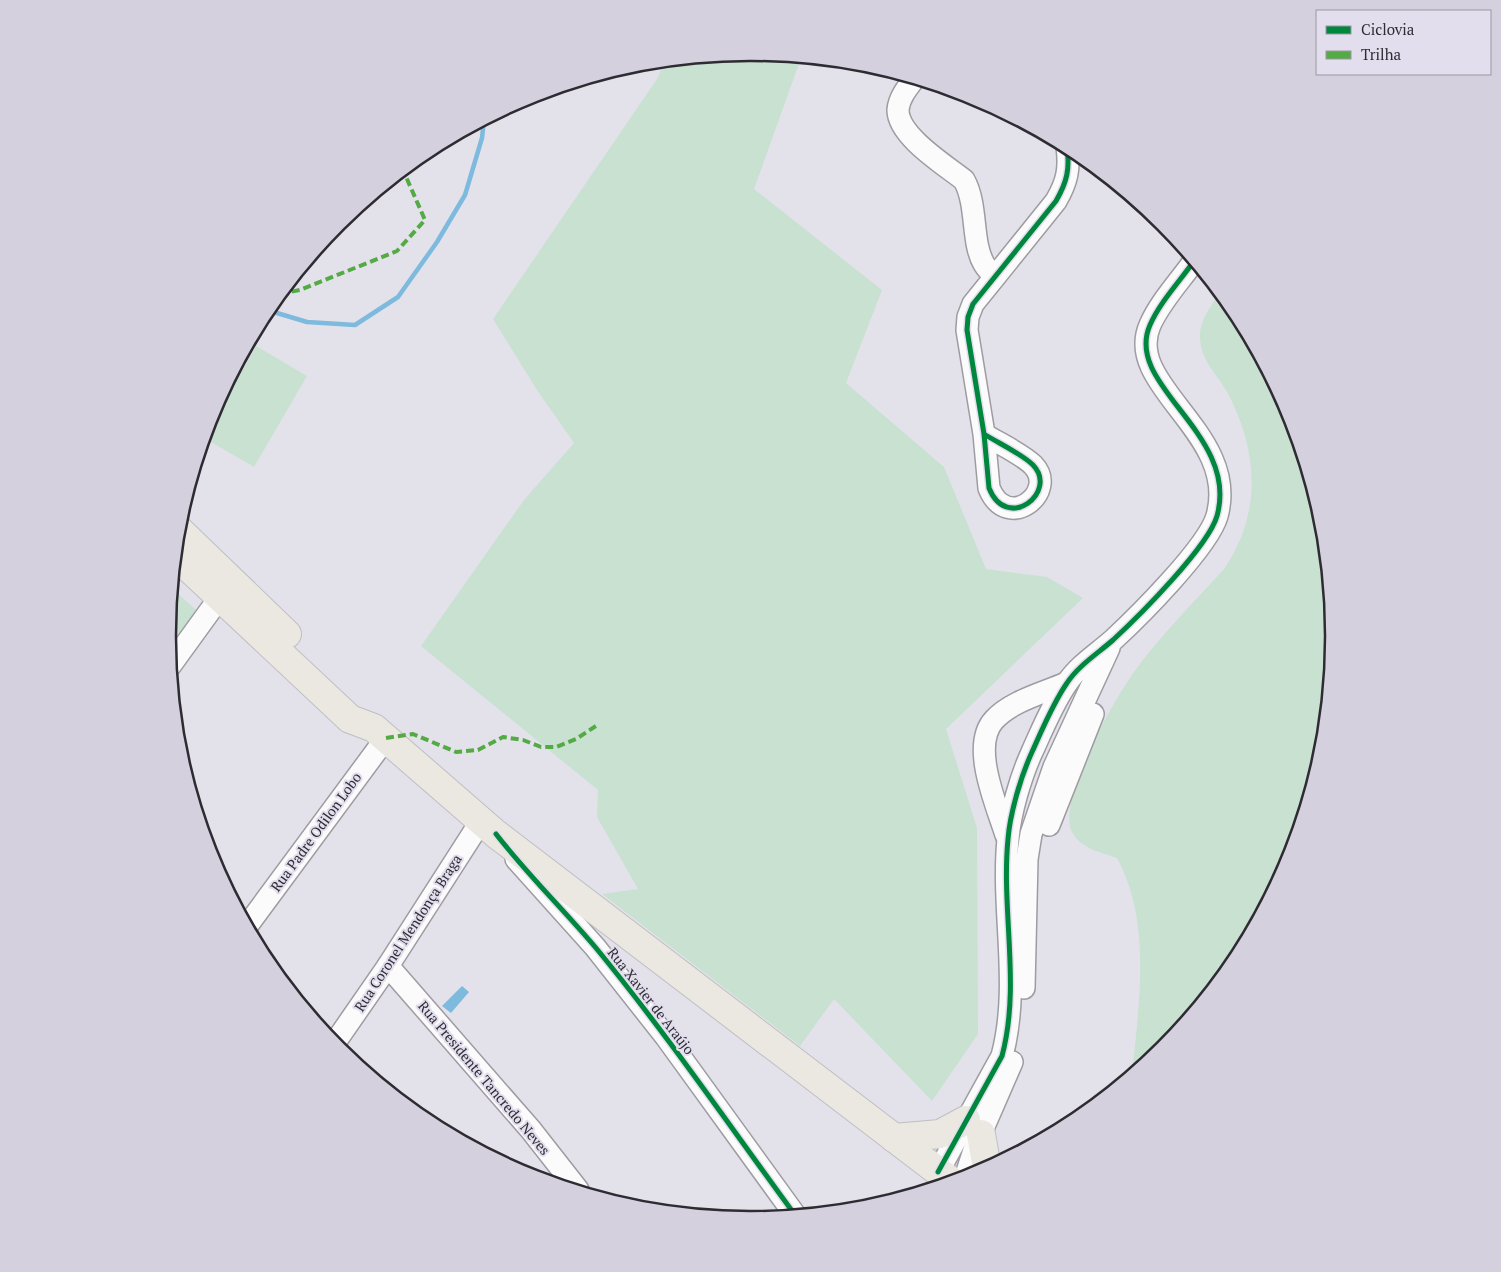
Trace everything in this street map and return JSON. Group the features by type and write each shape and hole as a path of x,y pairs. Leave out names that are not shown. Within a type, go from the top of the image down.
{"main road":[{"path":"185,536 343,690 362,706 380,733 488,828 944,1177"},
{"path":"181,561 350,719 380,733"},
{"path":"894,1138 940,1134 974,1127 985,1160"}],"street":[{"path":"910,84 900,99 899,119 910,136 964,180 969,190 980,253 984,264 995,276"},
{"path":"984,434 968,323 973,304 1056,201 1066,185 1070,168 1069,157"},
{"path":"967,1168 974,1127 1002,1056 1006,1039 1010,1012 1008,839 1011,817 1031,754 1066,683 1079,668 1114,638 1206,540 1217,516 1220,490 1215,463 1203,440 1154,376 1148,360 1146,342 1150,325 1190,266"},
{"path":"177,657 220,597"},
{"path":"946,1176 974,1127 1022,1032 1027,859 1031,834 1054,766 1114,638"},
{"path":"1008,839 986,765 984,750 985,734 993,721 1004,712 1066,683"},
{"name":"Rua Padre Odilon Lobo","path":"251,920 380,733"},
{"name":"Rua Coronel Mendonça Braga","path":"339,1037 488,828"},
{"name":"Rua Xavier de Araújo","path":"488,828 595,947 642,1007 790,1210"},
{"name":"Rua Presidente Tancredo Neves","path":"388,966 531,1130 571,1182"}],"green space":[{"path":"750,61 799,63 754,189 882,290 846,383 944,467 986,569 1047,577 1083,598 946,729 977,828 978,1034 932,1101 834,999 800,1046 602,894 638,889 597,817 598,790 421,646 524,500 574,443 537,390 493,319 657,79 662,68 675,66"},
{"path":"1215,299 1248,349 1266,382 1295,451 1306,487 1320,561 1324,598 1324,674 1314,748 1306,785 1295,821 1266,890 1228,955 1206,986 1183,1015 1133,1064 1140,992 1139,936 1135,909 1128,883 1117,858 1092,849 1080,842 1072,832 1069,817 1072,797 1079,775 1101,726 1114,704 1134,672 1155,645 1224,569 1237,547 1245,525 1250,503 1252,480 1250,458 1237,412 1203,352 1200,336 1202,324"},
{"path":"256,346 307,376 254,467 210,441 233,387"},
{"path":"178,593 197,611 176,642"}],"water":[{"path":"462,986 469,992 451,1013 442,1006"}],"waterway":[{"path":"276,313 307,322 355,325 398,297 437,242 465,195 482,138 483,128"}],"marked path":[{"path":"291,292 300,290 397,251 425,220 406,176"},
{"path":"386,738 413,734 456,752 478,750 503,737 523,740 541,747 556,747 576,739 599,724"}],"cycle path":[{"path":"984,434 967,330 968,317 973,304 1056,201 1067,175 1068,157"},
{"path":"938,1172 1002,1056 1010,1002 1007,893 1008,839 1014,806 1028,762 1052,708 1071,677 1125,629 1171,581 1201,545 1217,516 1220,486 1212,460 1199,435 1165,390 1152,369 1146,347 1150,325 1154,316 1190,266"},
{"path":"984,434 1033,465 1039,476 1040,486 1028,504 1018,508 1007,507 997,501 989,488 984,434"},
{"path":"496,834 622,980 791,1210"}]}
